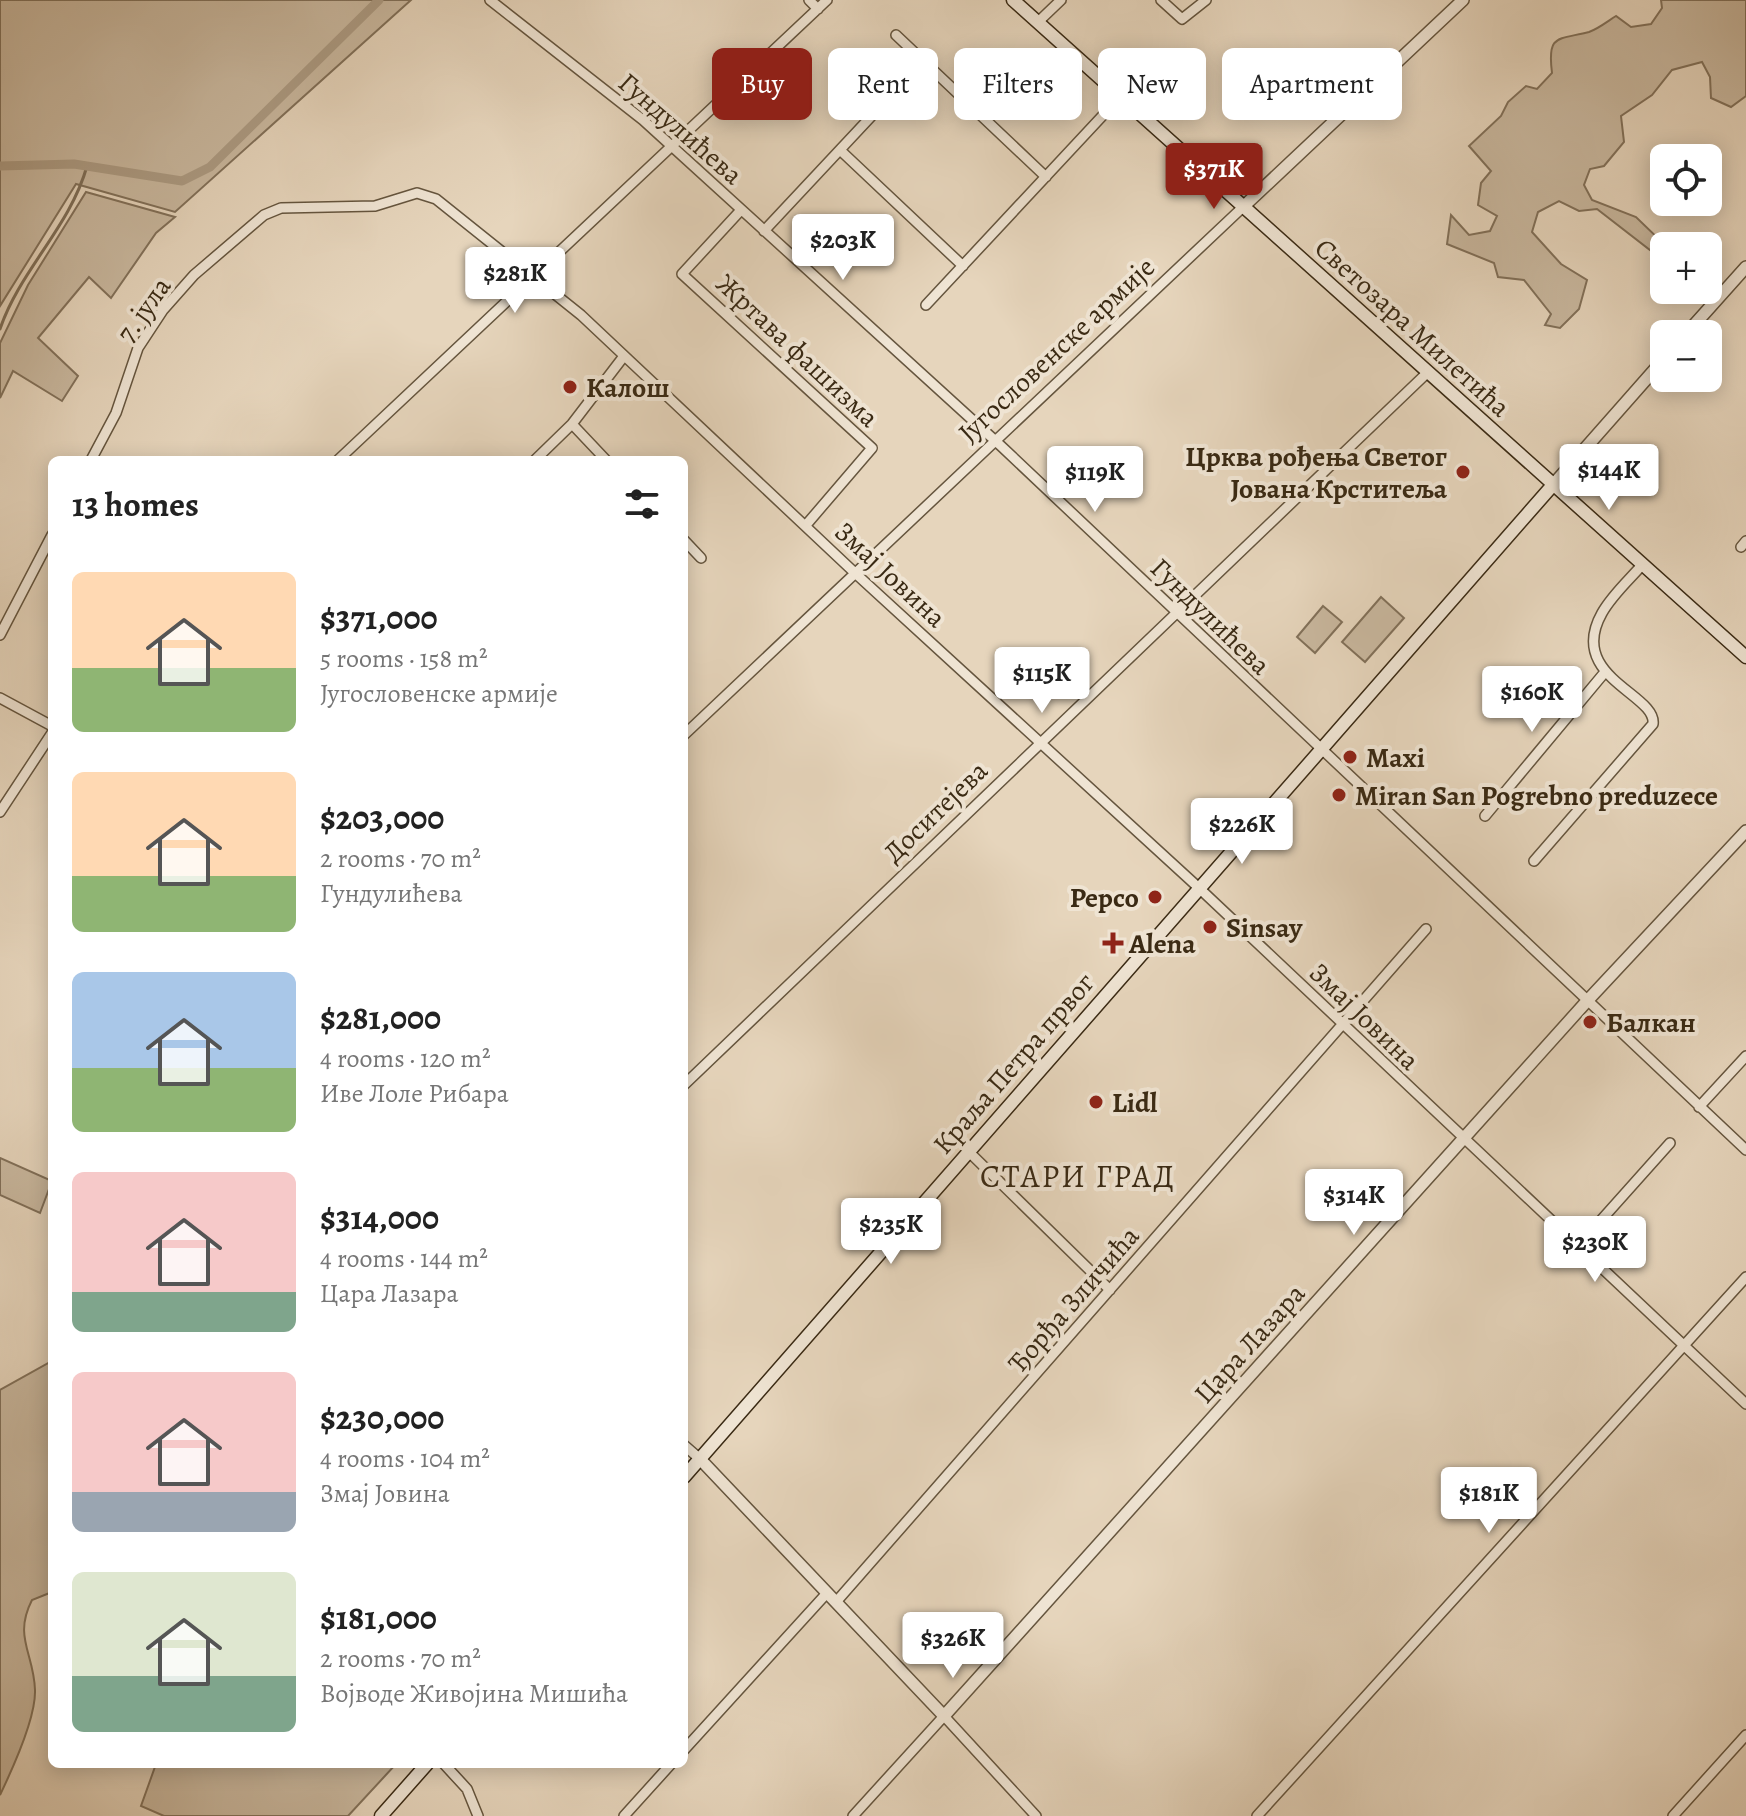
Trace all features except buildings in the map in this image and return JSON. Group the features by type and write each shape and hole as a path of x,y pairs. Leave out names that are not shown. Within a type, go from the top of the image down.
{"main road":[{"name":"Светозара Милетића","path":"1013,0 1098,77"},
{"name":"Светозара Милетића","path":"1146,120 1746,657"},
{"name":"Краља Петра првог","path":"688,1472 1552,486"},
{"path":"381,1816 423,1768"}],"street":[{"name":"Гундулићева","path":"490,0 643,120 993,440 1746,1150"},
{"path":"809,0 818,9"},
{"path":"342,456 827,0"},
{"path":"1038,22 1061,0"},
{"path":"1161,0 1182,19 1206,0"},
{"name":"Југословенске армије","path":"688,731 993,440 1463,0"},
{"path":"896,35 910,48"},
{"path":"938,75 1046,177"},
{"path":"764,231 868,120"},
{"path":"926,305 1099,120"},
{"path":"840,150 963,266"},
{"name":"Змај Јовина","path":"269,211 375,206 421,194 436,199 533,275 1040,740 1746,1404"},
{"name":"Жртава фашизма","path":"741,210 682,274 872,448 806,525"},
{"name":"7. јула","path":"93,456 116,413 138,348 163,310 194,275 269,211"},
{"path":"1699,320 1746,267"},
{"path":"539,456 572,424 624,356"},
{"name":"Доситејева","path":"688,1081 1040,740 1427,373"},
{"name":"Краља Петра првог","path":"1552,486 1650,375"},
{"path":"572,424 602,456"},
{"path":"0,635 48,543"},
{"path":"688,544 701,558"},
{"path":"1534,861 1653,724 1650,712 1605,672 1596,649 1598,621 1608,604 1642,565"},
{"path":"1485,816 1605,672"},
{"path":"0,698 48,724"},
{"path":"0,812 48,739"},
{"name":"Цара Лазара","path":"853,1816 1588,1000 1746,831"},
{"name":"Ђорђа Зличића","path":"688,1746 832,1597 1110,1290 1426,929"},
{"path":"1699,1107 1746,1056"},
{"path":"1578,1246 1670,1143"},
{"path":"968,1151 1110,1290"},
{"path":"1257,1816 1746,1277"},
{"path":"688,1448 832,1597 1036,1816"},
{"path":"1673,1816 1746,1735"},
{"path":"448,1768 467,1789 478,1816"},
{"path":"624,1816 667,1768"}],"shaded area":[{"path":"0,0 411,0 175,212 76,184 0,306"},
{"path":"1661,0 1746,0 1746,96 1731,107 1711,98 1710,77 1702,62 1672,70 1652,95 1621,116 1624,142 1604,166 1590,169 1584,185 1592,200 1636,217 1652,232 1650,250 1597,209 1579,211 1559,201 1538,212 1532,232 1561,264 1587,280 1579,309 1560,328 1545,325 1551,314 1524,280 1498,277 1494,263 1447,244 1451,215 1469,235 1490,231 1497,216 1478,205 1481,183 1491,171 1469,146 1501,116 1508,102 1526,86 1537,89 1552,73 1551,51 1557,41 1592,31 1616,16 1631,27 1651,24 1662,8"},
{"path":"86,192 175,217 156,233 111,298 89,277 38,338 78,376 62,401 13,371 0,398 0,343 28,285"},
{"path":"1381,597 1404,618 1365,662 1342,642"},
{"path":"1323,606 1342,622 1315,653 1297,637"},
{"path":"0,1158 48,1179 48,1192 40,1213 0,1195"},
{"path":"48,1363 48,1594 32,1600 24,1624 34,1677 34,1701 22,1743 0,1795 0,1390"},
{"path":"155,1768 392,1768 348,1816 164,1816 141,1806"}],"waterway":[{"path":"0,166 74,164 182,181 210,167 379,0"},
{"path":"0,329 20,287 69,209 87,166"}],"place":[{"name":"Калош","path":"570,387"},
{"name":"Црква рођења Светог Јована Крститеља","path":"1463,472"},
{"name":"Maxi","path":"1350,757"},
{"name":"Miran San Pogrebno preduzece","path":"1339,795"},
{"name":"Pepco","path":"1155,897"},
{"name":"Sinsay","path":"1210,927"},
{"name":"Alena","path":"1113,943"},
{"name":"Балкан","path":"1590,1022"},
{"name":"Lidl","path":"1096,1102"}],"district":[{"name":"СТАРИ ГРАД","path":"1078,1176"}]}
